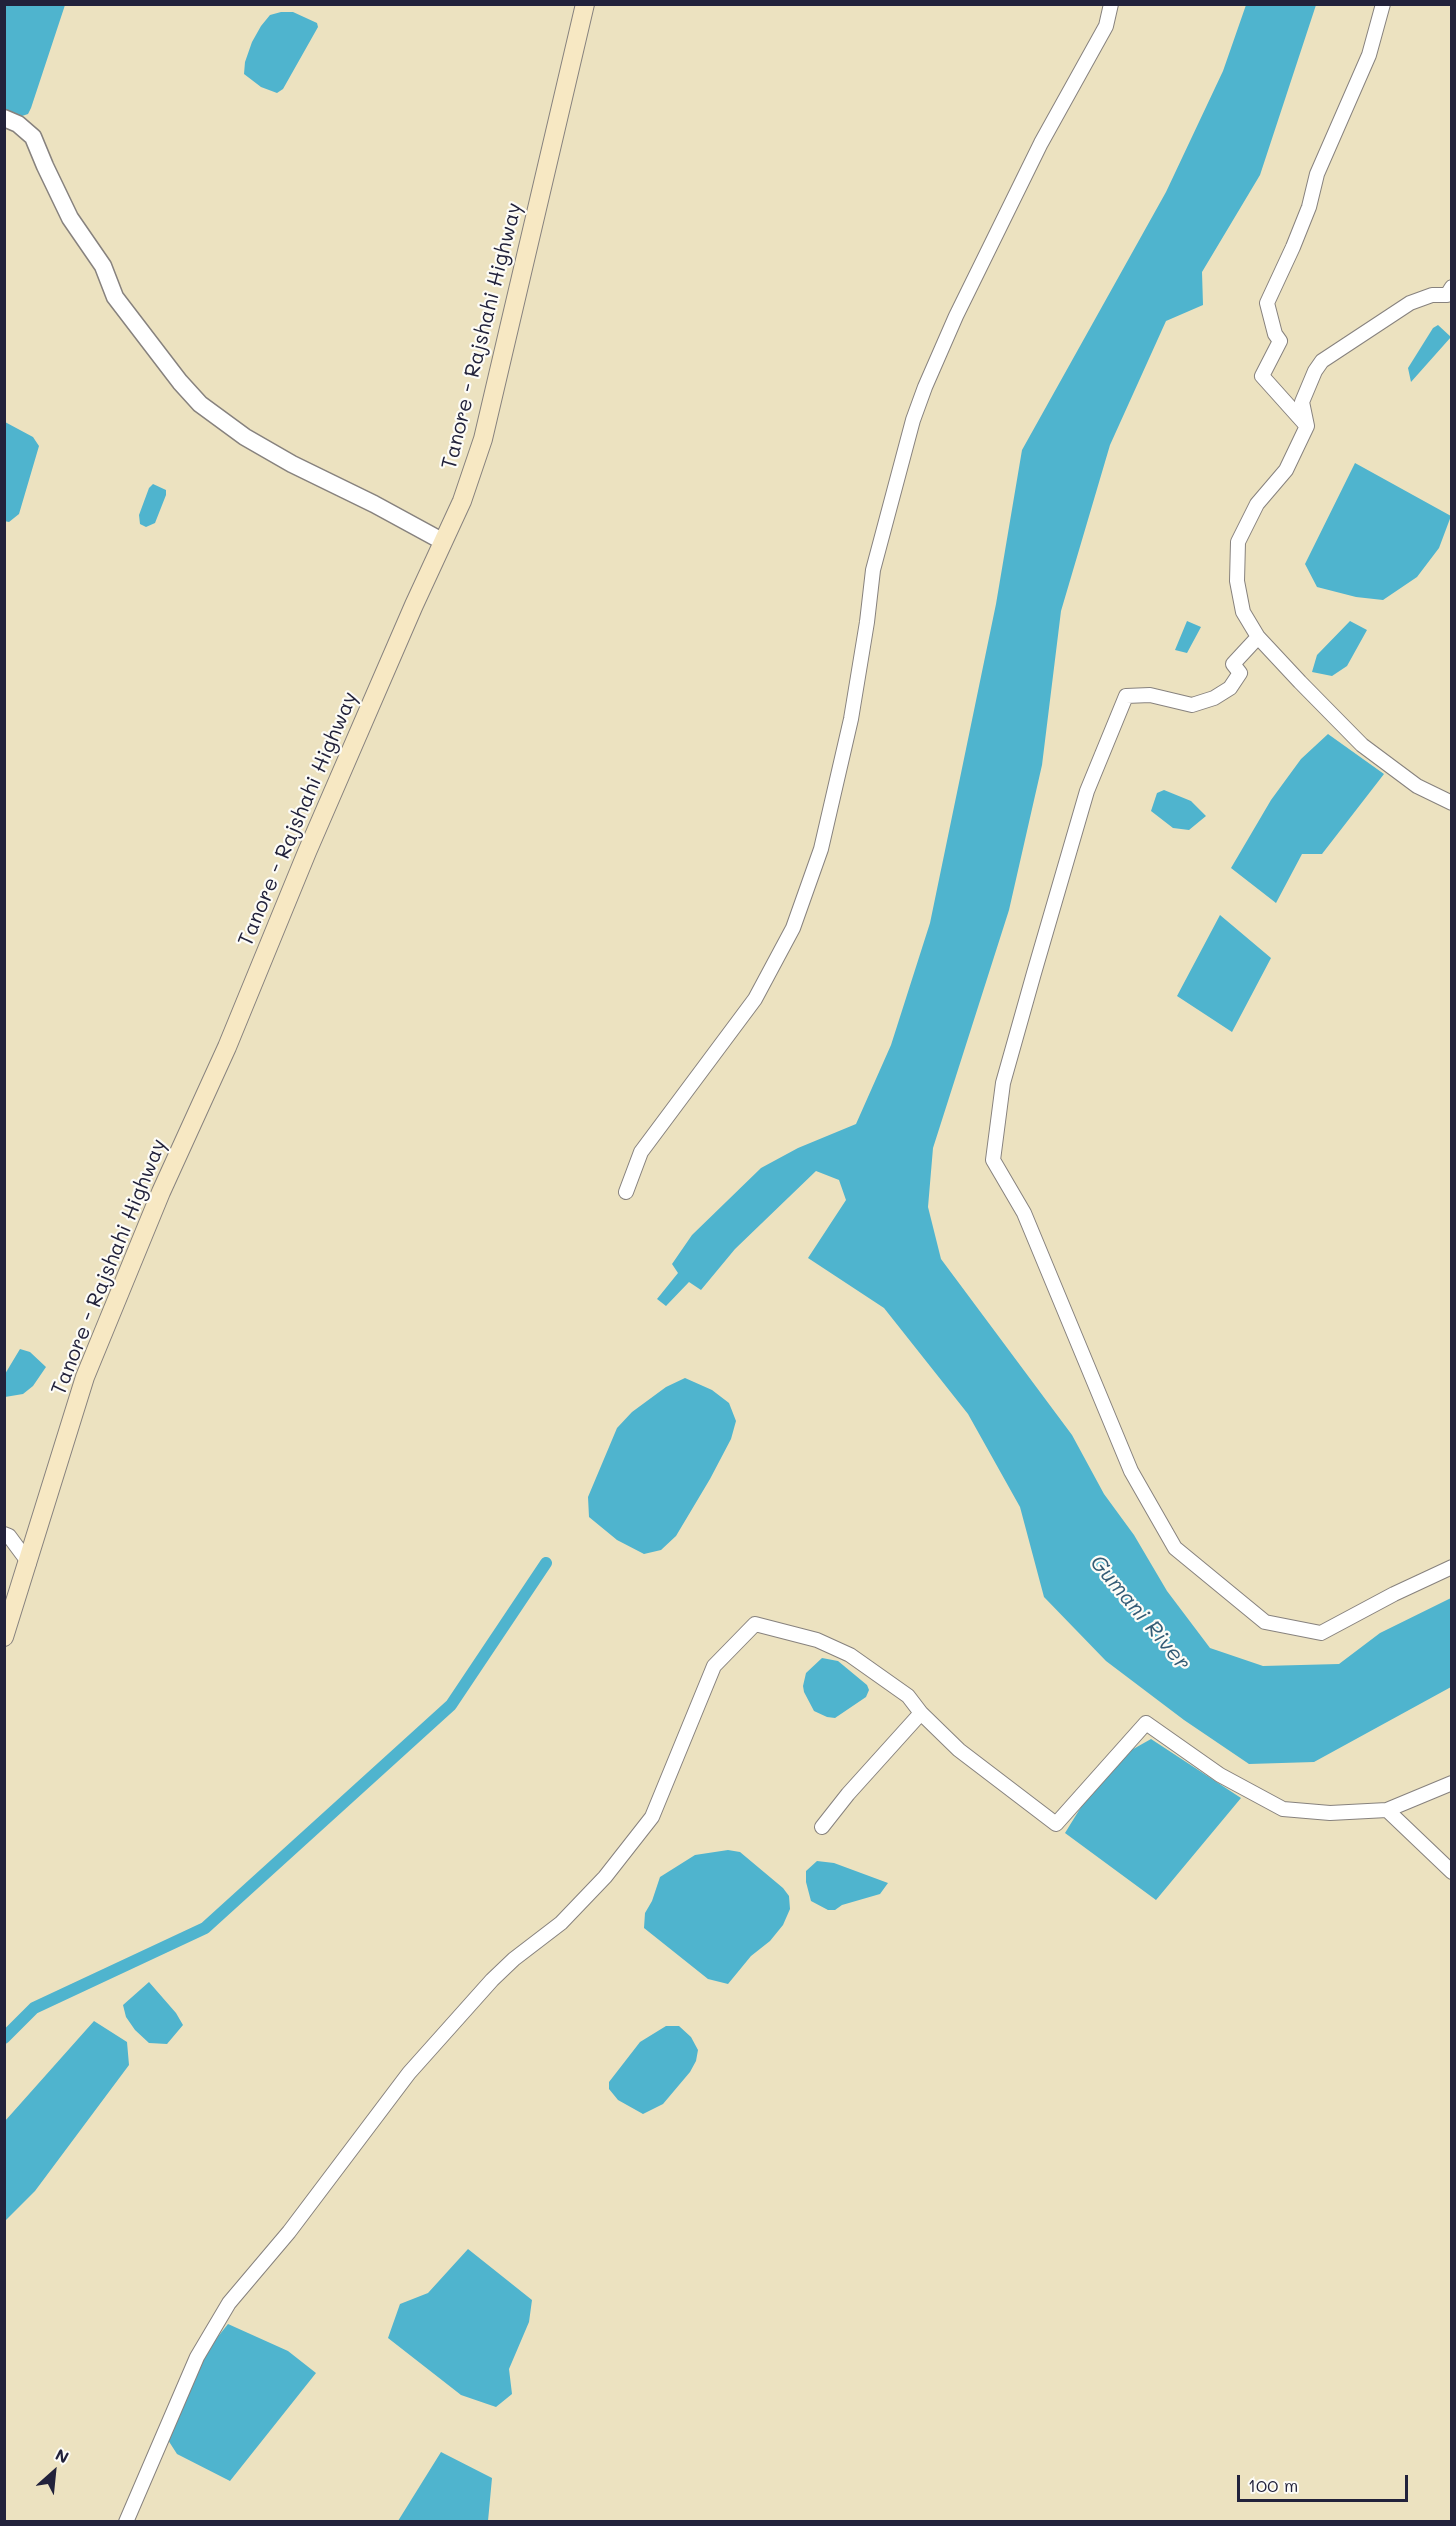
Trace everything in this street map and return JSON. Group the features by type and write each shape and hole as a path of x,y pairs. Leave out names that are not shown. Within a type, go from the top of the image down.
{"main road":[{"name":"Tanore - Rajshahi Highway","path":"4,1637 90,1366 161,1192 227,1047 307,852 442,541 462,501 483,439 585,4"}],"street":[{"path":"626,1192 641,1152 755,999 793,928 821,849 851,719 873,570 913,420 956,316 1041,143 1106,26 1112,4"},
{"path":"1306,426 1262,376 1280,340 1275,334 1267,303 1309,207 1317,174 1369,55 1383,4"},
{"path":"4,118 18,124 33,137 70,218 102,266 115,297 180,382 200,404 245,437 292,464 374,504 442,541"},
{"path":"1452,287 1447,295 1432,295 1410,303 1322,361 1315,371 1302,402 1306,426 1286,470 1257,504 1238,542 1237,581 1243,612 1258,637 1362,745 1417,786 1452,803"},
{"path":"1258,637 1233,664 1240,673 1230,688 1214,698 1192,705 1150,695 1125,696 1087,791 1034,973 1003,1083 993,1160 1024,1213 1131,1471 1175,1548 1265,1622 1321,1634 1394,1594 1452,1567"},
{"path":"4,1533 9,1536 29,1563"},
{"path":"126,2522 197,2357 229,2303 290,2232 409,2073 492,1980 514,1959 561,1923 591,1893 646,1825 652,1817 714,1666 755,1624 817,1640 850,1655 908,1696 921,1713 959,1750 1056,1824 1146,1723 1220,1775 1283,1809 1340,1813 1387,1810 1452,1783"},
{"path":"822,1827 848,1794 921,1713"},
{"path":"1387,1810 1452,1872"}],"water":[{"path":"4,5 65,5 31,108 28,114 19,117 5,111"},
{"name":"Gumani River","path":"1246,5 1316,5 1260,175 1202,272 1203,305 1166,321 1110,445 1061,611 1042,765 1009,910 933,1148 928,1207 941,1259 1072,1435 1104,1494 1134,1535 1167,1591 1210,1648 1263,1666 1339,1664 1380,1633 1451,1598 1451,1687 1314,1762 1249,1764 1184,1720 1106,1661 1044,1597 1020,1507 968,1414 884,1308 808,1258 846,1200 839,1180 816,1171 735,1249 701,1290 689,1282 666,1306 657,1299 678,1273 672,1264 692,1235 761,1168 798,1148 856,1124 891,1045 930,923 996,604 1022,450 1166,192 1223,71"},
{"path":"293,12 317,23 318,27 283,89 277,93 261,87 244,74 245,62 252,42 261,26 270,15"},
{"path":"1438,325 1451,337 1411,382 1408,368 1433,328"},
{"path":"5,422 33,437 39,446 19,514 9,522 4,521"},
{"path":"1355,463 1451,516 1439,548 1417,577 1383,600 1356,597 1317,587 1305,564"},
{"path":"153,484 166,490 166,495 155,523 146,527 140,524 139,515 149,488"},
{"path":"1187,621 1201,627 1187,653 1175,650"},
{"path":"1350,621 1367,630 1347,666 1332,676 1312,672 1317,655"},
{"path":"1328,734 1384,774 1322,854 1302,854 1276,903 1231,868 1271,800 1301,759"},
{"path":"1164,790 1191,801 1206,816 1189,830 1173,828 1151,811 1157,793"},
{"path":"1220,915 1271,958 1232,1032 1177,996"},
{"path":"20,1349 30,1352 46,1367 33,1386 23,1394 5,1397 5,1374"},
{"path":"685,1378 712,1390 729,1403 736,1421 731,1439 676,1536 661,1550 644,1554 617,1540 589,1517 588,1497 617,1428 632,1412 666,1387"},
{"path":"822,1658 838,1661 867,1685 869,1690 866,1697 835,1718 814,1711 804,1692 806,1673"},
{"path":"1151,1739 1241,1798 1156,1900 1065,1833 1086,1799 1128,1752"},
{"path":"728,1850 740,1852 783,1888 789,1896 790,1909 783,1925 770,1941 751,1956 728,1984 708,1979 644,1928 645,1913 652,1901 660,1877 695,1855"},
{"path":"817,1861 834,1863 888,1883 880,1894 842,1905 835,1910 828,1910 811,1901 806,1882 806,1871"},
{"path":"149,1982 176,2013 183,2025 167,2044 149,2043 135,2030 126,2017 123,2005"},
{"path":"94,2021 127,2042 129,2065 35,2191 5,2221 5,2121"},
{"path":"666,2026 679,2026 691,2037 698,2050 696,2061 690,2072 663,2104 643,2114 618,2100 609,2089 609,2082 640,2042"},
{"path":"468,2249 532,2300 529,2322 509,2369 512,2394 496,2407 461,2395 388,2338 400,2304 428,2293"},
{"path":"228,2324 288,2351 316,2373 230,2481 177,2454 168,2440 190,2384 212,2344"},
{"path":"441,2452 492,2478 488,2521 398,2521"}],"waterway":[{"path":"4,2038 34,2008 205,1928 451,1705 546,1563"}]}
